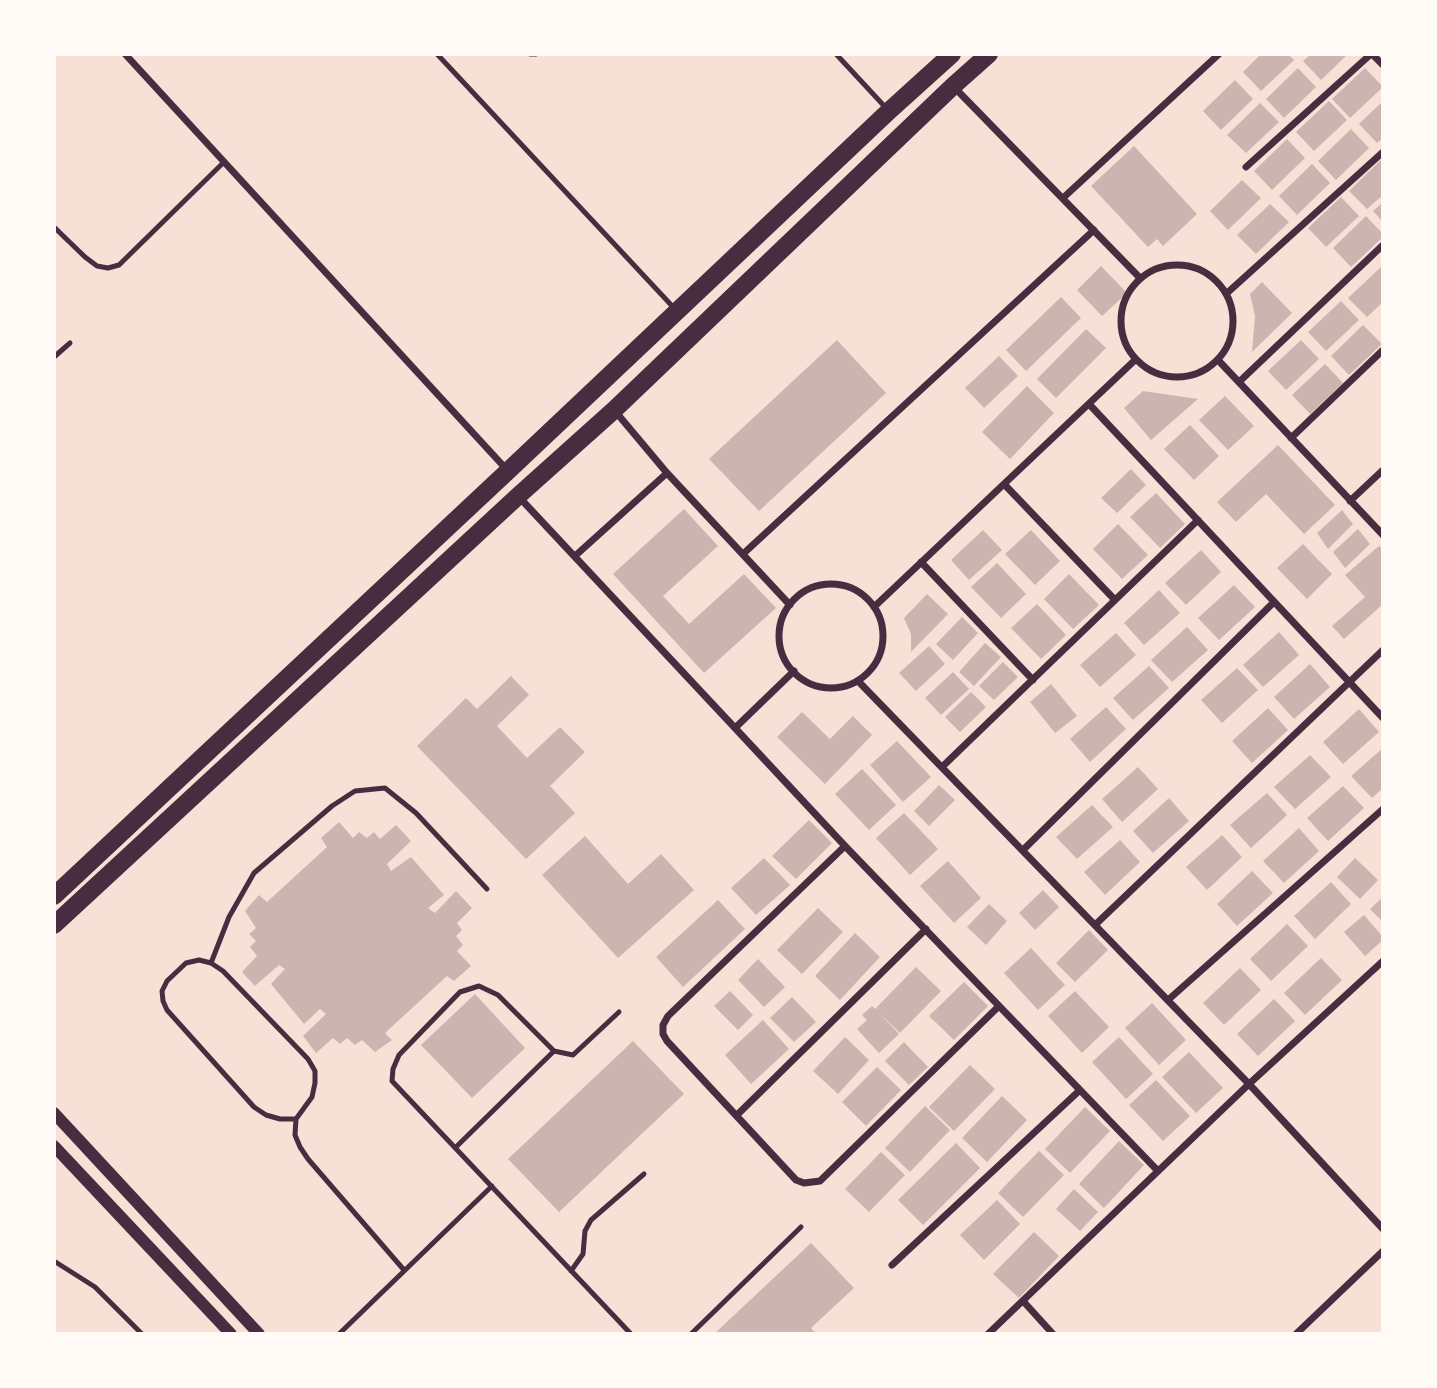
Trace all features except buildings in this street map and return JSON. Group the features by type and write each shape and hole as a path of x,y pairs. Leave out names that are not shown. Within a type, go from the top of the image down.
{"main road":[{"path":"54,896 952,54"},
{"path":"54,925 614,410 989,54"}],"street":[{"path":"125,54 508,471"},
{"path":"1063,198 1219,54"},
{"path":"1246,167 1371,54 1383,65"},
{"path":"953,86 1140,278"},
{"path":"1226,294 1383,152"},
{"path":"743,554 1094,230"},
{"path":"1239,382 1383,245"},
{"path":"1181,265 1199,269 1215,279 1226,294 1233,311 1233,330 1228,347 1219,360 1202,373 1184,378 1166,377 1149,371 1135,360 1125,346 1120,314 1125,299 1140,278 1163,266 1181,265"},
{"path":"1291,438 1383,350"},
{"path":"874,607 1135,360"},
{"path":"1219,360 1383,535"},
{"path":"1089,404 1383,718"},
{"path":"614,410 667,473 790,604"},
{"path":"1350,501 1383,470"},
{"path":"575,556 667,473"},
{"path":"1004,484 1115,600"},
{"path":"518,496 845,846 1158,1171"},
{"path":"942,767 1198,520"},
{"path":"921,562 1033,680"},
{"path":"832,584 848,587 863,595 874,607 881,622 884,639 872,670 858,681 844,687 814,685 800,678 781,652 779,635 782,619 790,604 802,593 816,586 832,584"},
{"path":"1023,850 1274,602"},
{"path":"1095,925 1383,650"},
{"path":"735,728 793,671"},
{"path":"858,681 1249,1084 1383,1229"},
{"path":"1168,1000 1383,809"},
{"path":"845,846 668,1016 663,1025 663,1034 667,1041 796,1180 804,1183 821,1181 999,1006"},
{"path":"737,1115 926,929"},
{"path":"988,1334 1249,1084 1383,961"},
{"path":"892,1265 1080,1090"},
{"path":"54,1113 259,1334"},
{"path":"54,1146 231,1334"},
{"path":"1296,1334 1383,1251"},
{"path":"1023,1301 1053,1334"}],"lane":[{"path":"437,54 677,311"},
{"path":"530,54 536,54"},
{"path":"836,54 889,111"},
{"path":"54,227 97,266 108,268 118,265 224,162"},
{"path":"54,357 70,343"},
{"path":"211,963 229,917 254,873 332,806 355,791 385,788 416,813 487,890"},
{"path":"296,1119 279,1119 254,1107 167,1010 162,991 167,981 186,963 199,960 211,963 223,971 308,1059 315,1071 315,1083 312,1097 296,1119 295,1135 304,1153 404,1270"},
{"path":"619,1012 573,1055 554,1051 498,995 479,986 460,992 400,1055 393,1069 392,1081 631,1334"},
{"path":"455,1148 554,1051"},
{"path":"571,1271 583,1254 585,1231 591,1220 644,1174"},
{"path":"339,1334 492,1186"},
{"path":"691,1334 800,1227"},
{"path":"54,1261 95,1287 142,1334"}]}
